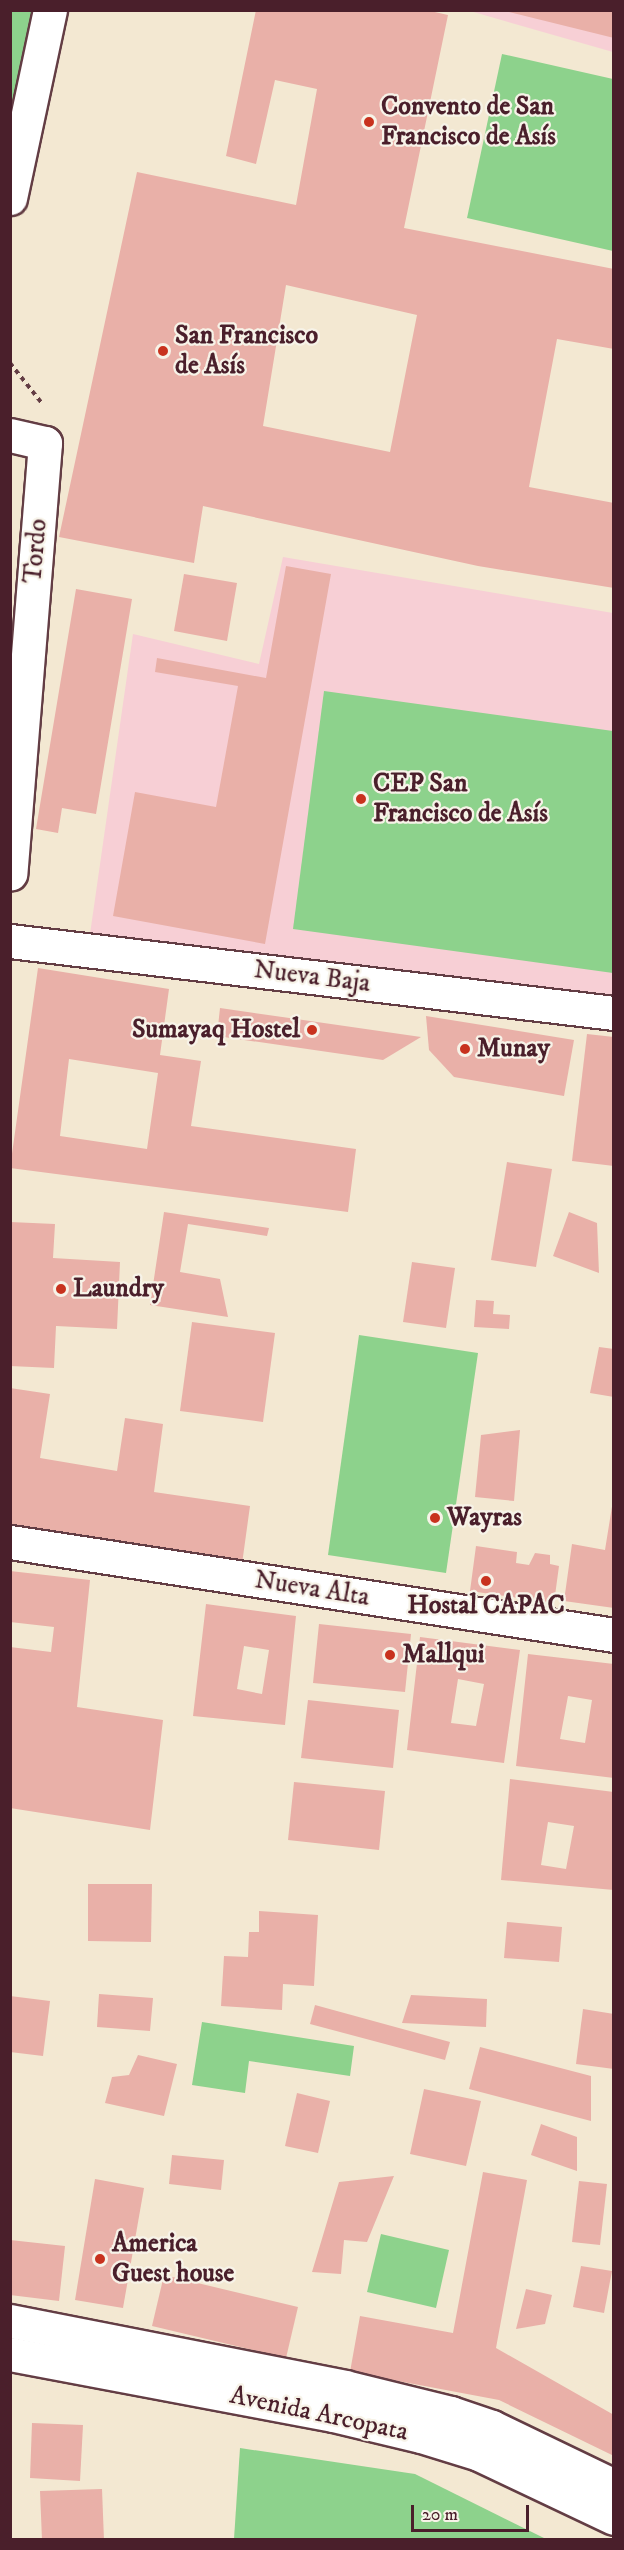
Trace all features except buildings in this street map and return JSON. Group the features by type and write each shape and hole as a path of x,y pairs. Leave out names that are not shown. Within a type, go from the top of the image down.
{"street":[{"path":"10,198 47,24"},
{"name":"Tordo","path":"10,435 45,443 10,873"},
{"name":"Nueva Baja","path":"10,941 614,1013"},
{"name":"Nueva Alta","path":"10,1542 614,1635"},
{"name":"Avenida Arcopata","path":"10,2321 345,2386 451,2413 492,2427 614,2486"},
{"name":"Avenida Arcopata","path":"10,2354 333,2415 421,2436 478,2454 614,2518"}],"path":[{"path":"10,363 41,402"}],"shaded area":[{"path":"470,11 613,11 613,52"},
{"name":"CEP San Francisco de Asís","path":"283,557 613,613 613,997 90,934 133,634 259,664"}],"green space":[{"path":"10,11 36,11 10,144"},
{"path":"502,54 613,79 613,251 467,218"},
{"path":"324,691 613,731 613,973 293,929"},
{"path":"359,1335 478,1353 446,1573 328,1555"},
{"path":"202,2022 354,2046 350,2076 249,2061 245,2093 192,2085"},
{"path":"381,2234 449,2250 436,2308 367,2292"},
{"path":"240,2448 415,2474 546,2539 234,2539"}],"place":[{"name":"Convento de San Francisco de Asís","path":"369,122"},
{"name":"San Francisco de Asís","path":"163,351"},
{"name":"CEP San Francisco de Asís","path":"361,799"},
{"name":"Sumayaq Hostel","path":"312,1030"},
{"name":"Munay","path":"465,1049"},
{"name":"Laundry","path":"61,1289"},
{"name":"Wayras","path":"435,1518"},
{"name":"Hostal CAPAC","path":"486,1581"},
{"name":"Mallqui","path":"390,1655"},
{"name":"America Guest house","path":"100,2259"}]}
